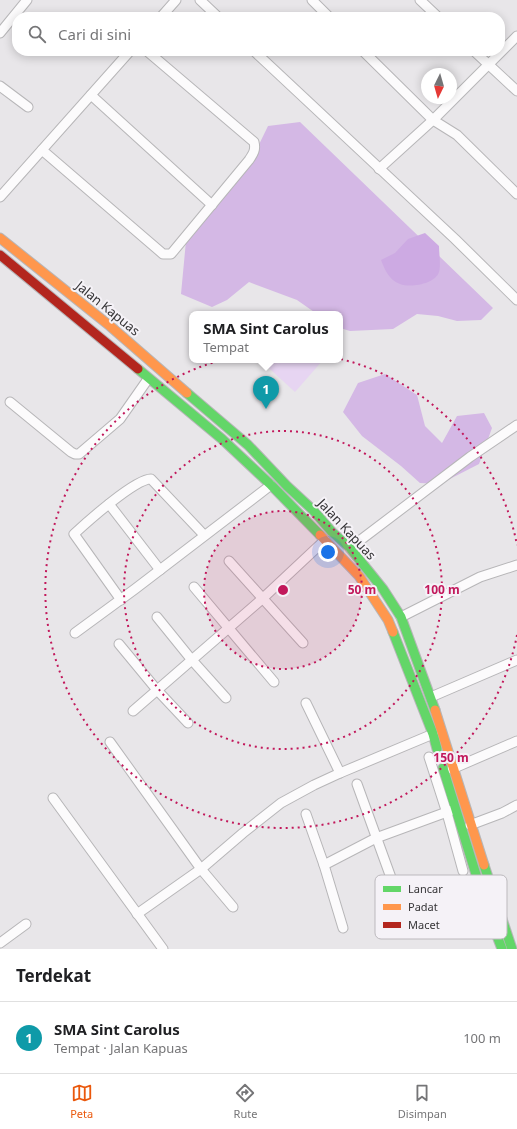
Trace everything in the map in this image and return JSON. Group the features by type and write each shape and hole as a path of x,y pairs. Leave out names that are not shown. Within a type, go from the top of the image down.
{"street":[{"path":"17,12 27,0"},
{"path":"165,12 176,0"},
{"path":"200,0 213,12"},
{"path":"312,0 324,12"},
{"path":"420,0 433,12"},
{"path":"0,33 12,18"},
{"path":"505,48 517,36"},
{"path":"0,197 126,56"},
{"path":"42,150 163,254 171,254 249,160 254,153 255,147 254,142 153,56"},
{"path":"259,56 455,239 517,300"},
{"path":"369,56 433,120 457,135 517,194"},
{"path":"479,56 517,91"},
{"path":"379,169 433,120 496,56"},
{"path":"0,86 28,107"},
{"path":"91,95 212,205"},
{"name":"Jalan Kapuas","path":"0,238 103,320 248,445 332,532 350,548 383,590 401,617 431,697 452,769 487,875"},
{"name":"Jalan Kapuas","path":"0,256 222,439 271,485 359,576 388,620 432,734 451,811 474,875"},
{"path":"92,333 103,320"},
{"path":"10,402 71,452 79,454 120,419 148,379"},
{"path":"350,548 470,457 517,425"},
{"path":"121,600 74,534 109,504 142,480 151,479 204,535"},
{"path":"76,633 271,485"},
{"path":"109,504 160,570"},
{"path":"134,711 191,659 262,599 325,540"},
{"path":"229,561 303,643"},
{"path":"401,617 480,577 517,565"},
{"path":"194,587 274,682"},
{"path":"157,617 191,659 226,698"},
{"path":"119,644 157,690 188,724"},
{"path":"431,697 517,660"},
{"path":"306,703 340,773"},
{"path":"138,914 202,869 281,802 340,773 432,734"},
{"path":"452,769 517,741"},
{"path":"110,742 202,869 233,906"},
{"path":"429,757 451,811 463,870"},
{"path":"357,784 390,875"},
{"path":"53,798 163,949"},
{"path":"470,825 517,805"},
{"path":"324,865 376,838 451,811"},
{"path":"306,814 344,928"},
{"path":"0,943 26,924"},
{"name":"Jalan Kapuas","path":"507,934 512,949"},
{"name":"Jalan Kapuas","path":"498,939 502,949"}],"shaded area":[{"path":"300,122 493,308 481,320 457,321 438,316 417,314 393,329 350,331 343,329 343,311 313,311 297,300 249,282 227,300 212,307 181,294 186,241 247,169 268,126"},
{"path":"425,233 439,246 440,266 437,276 428,282 410,286 396,282 388,274 381,260 395,253 408,239"},
{"path":"263,363 320,363 295,392"},
{"path":"385,374 417,395 425,426 442,443 457,416 484,413 492,428 479,464 440,484 420,483 401,466 362,436 343,412 358,383"}],"traffic: fast":[{"path":"138,369 222,439 271,485 320,535"},
{"path":"187,393 248,445 287,486 313,510 332,532 350,548 383,589 401,617 435,710"},
{"path":"393,632 433,734 437,749"},
{"path":"443,768 476,875"},
{"path":"484,865 487,875"},
{"path":"507,934 512,949"},
{"path":"498,939 502,949"}],"traffic: slow":[{"path":"0,238 110,326 187,393"},
{"path":"320,535 359,576 388,620 393,632"},
{"path":"435,710 484,865"}],"traffic: jam":[{"path":"0,255 138,369"}],"place":[{"name":"SMA Sint Carolus","path":"266,409"}]}
